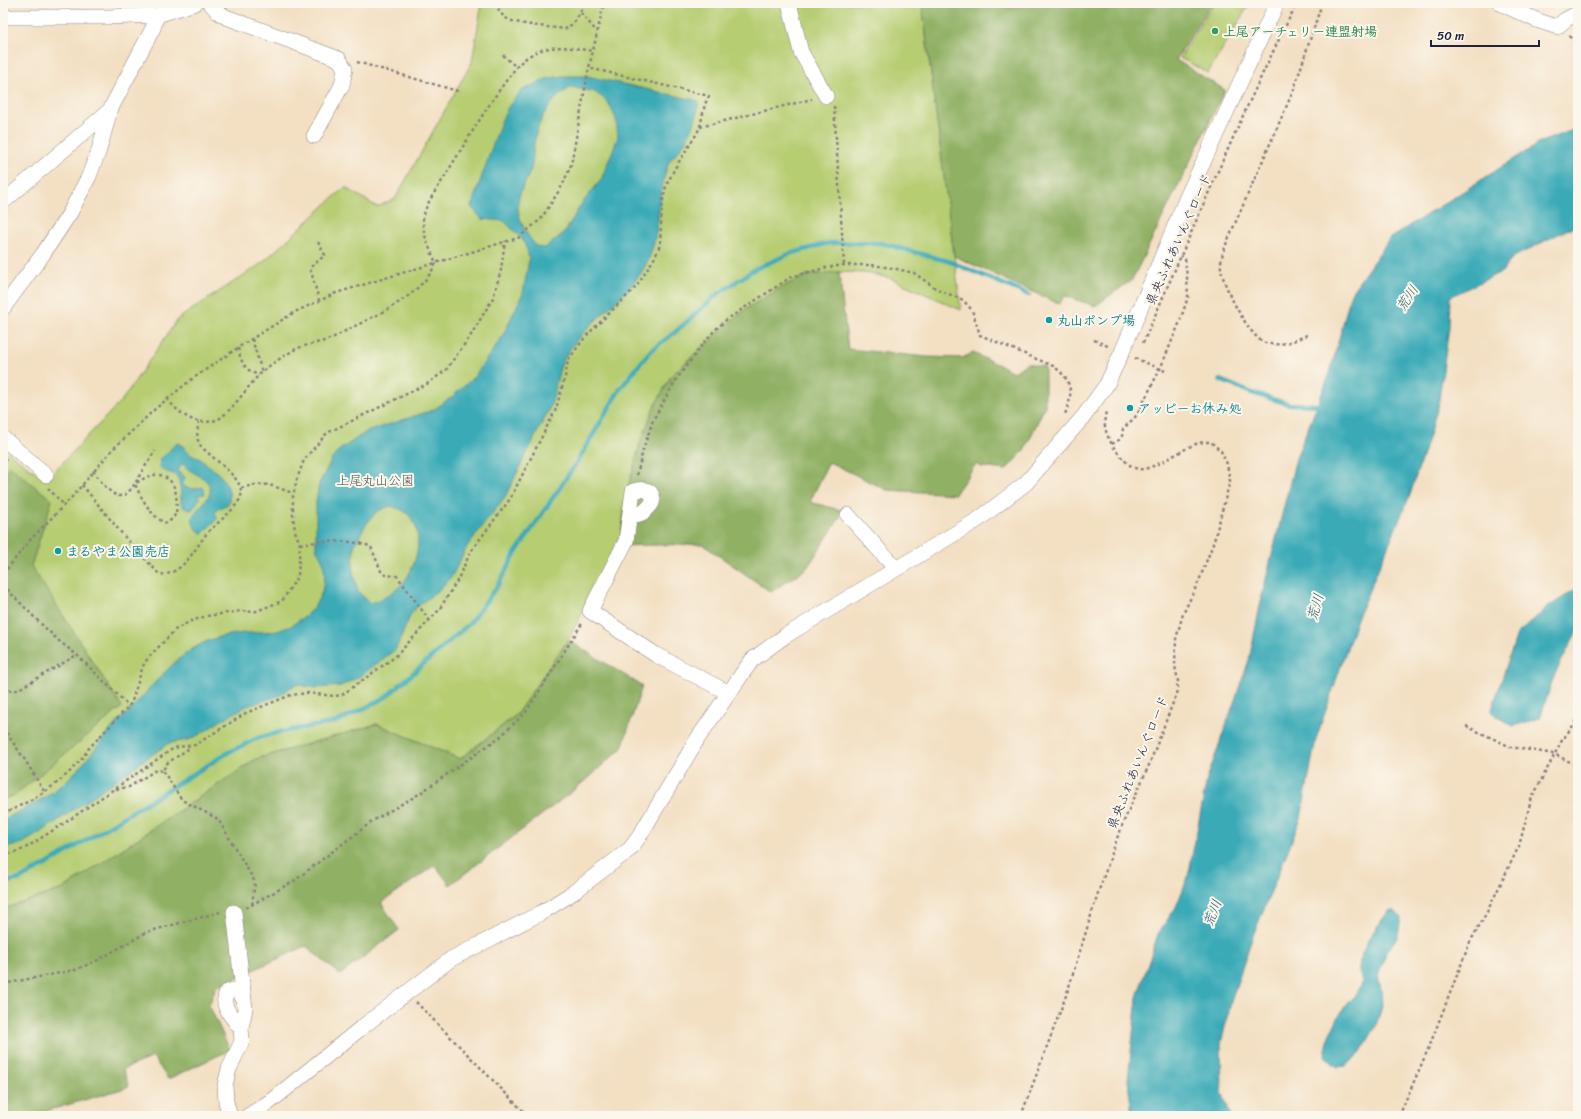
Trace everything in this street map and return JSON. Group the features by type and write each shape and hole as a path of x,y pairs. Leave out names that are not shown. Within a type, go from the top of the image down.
{"street":[{"path":"3,17 108,17 157,15 195,3"},
{"path":"210,3 218,12 226,17 329,54 339,59 345,69 342,85 314,136"},
{"path":"789,3 801,52 826,96"},
{"path":"248,1116 271,1101 320,1059 451,959 541,913 574,892 630,850 698,738 752,660 785,636 979,519 1026,483 1084,416 1107,384 1141,308 1148,287 1193,183 1277,3"},
{"path":"1507,4 1557,27 1565,20 1578,13"},
{"path":"3,308 43,254 70,213 89,176 99,150 110,110 150,35 157,15"},
{"path":"3,202 110,110"},
{"path":"3,438 46,475"},
{"path":"630,516 648,509 653,502 652,495 647,489 641,488 633,491 626,541 590,611 656,655 729,693"},
{"path":"848,515 896,569"},
{"path":"230,1116 226,1102 224,1085 229,1069 242,1041 241,1028 245,1009 234,912"},
{"path":"241,1028 225,1008 224,997 227,992 233,990 239,991 244,1000"}],"path":[{"path":"496,3 502,15 507,19 565,29 576,20 581,13 584,3"},
{"path":"3,574 30,540 82,485 93,471 155,409 192,379 238,348 295,312 336,293 518,238 535,225 553,201 568,172 575,149 584,93 604,3"},
{"name":"県央ふれあいんぐロード","path":"1143,344 1196,219 1270,57 1297,3"},
{"path":"1307,335 1291,342 1280,344 1265,342 1255,336 1246,324 1224,282 1221,268 1222,258 1227,242 1294,89 1322,3"},
{"path":"581,13 597,32"},
{"path":"436,262 422,222 425,212 431,198 469,136 516,67 528,56 537,51 548,48 576,48 593,51"},
{"path":"503,55 516,67"},
{"path":"341,62 351,61 366,64 461,92"},
{"path":"1576,67 1578,63"},
{"path":"163,771 166,764 246,713 291,695 308,693 334,696 342,695 396,656 430,621 445,603 457,582 471,551 510,499 556,409 568,360 586,336 637,286 651,264 660,245 662,204 666,186 674,168 692,144 700,127 705,104 709,96 589,70"},
{"path":"700,127 826,96 834,101 844,265"},
{"path":"3,814 34,799 64,777 109,726 129,706 143,666 148,658 176,629 191,621 207,616 241,611 254,612 282,601 298,576 300,544 295,531 293,516 293,493 304,460 326,433 427,384 446,370 471,335 493,298 501,270 505,241"},
{"path":"318,242 325,255 310,268 320,300"},
{"path":"1112,444 1119,440 1122,436 1123,429 1137,414 1160,369 1179,324 1188,297 1185,259 1181,256"},
{"path":"167,399 183,416 199,422 218,420 262,372 299,348 328,340 399,304 427,278 436,262"},
{"path":"633,491 643,450 653,420 676,380 702,344 726,320 791,277 825,268 844,265 872,265 892,268 914,274 937,289 963,300 972,310 980,335 1053,366 1067,378 1072,393 1064,415"},
{"path":"252,339 262,372"},
{"path":"1094,340 1114,349"},
{"path":"238,348 240,359 244,367 259,375"},
{"path":"1134,364 1135,358 1140,351"},
{"path":"1135,358 1165,371"},
{"name":"県央ふれあいんぐロード","path":"1022,1116 1068,993 1097,896 1120,830 1149,765 1176,695 1178,681 1175,666 1176,639 1183,614 1199,581 1214,541 1230,481 1227,464 1221,451 1211,442 1199,443 1149,467 1138,469 1126,463 1112,444 1104,427 1106,408"},
{"path":"82,485 91,494 124,536 159,574 166,575 179,568 188,559 208,532 228,514 240,499 242,493 238,482 200,445 197,432 199,422"},
{"path":"93,471 104,485 114,494 120,496 131,490 140,473 155,451"},
{"path":"160,475 170,481 174,486 177,500 176,514 173,519 168,523 157,518 141,498 135,484 149,477 160,475"},
{"path":"241,488 258,483 268,484 293,493"},
{"path":"300,544 314,542 358,543 371,547 381,571 385,575 397,576 430,621"},
{"path":"3,562 7,568"},
{"path":"3,584 59,641 77,655 129,706"},
{"path":"3,984 75,970 98,960 147,932 221,912 234,912 252,905 294,881 374,820 419,794 500,737 526,712 590,611"},
{"path":"3,691 17,690 77,655"},
{"path":"1399,1116 1470,942 1486,914 1520,846 1531,800 1554,754 1578,719"},
{"path":"1466,726 1510,747 1554,754 1578,766"},
{"path":"3,728 44,791"},
{"path":"3,856 24,848 116,789 171,750 194,746"},
{"path":"116,789 129,787 156,770 163,771"},
{"path":"163,771 182,800 218,819 256,882 252,905"},
{"path":"407,993 528,1116"}],"green space":[{"name":"上尾丸山公園","path":"482,3 922,3 961,310 890,278 866,273 839,272 807,275 730,322 671,376 640,444 626,495 621,537 568,640 516,715 460,759 377,724 256,759 63,889 3,909 3,448 46,480 122,400 178,319 262,263 345,187 377,207 395,199 472,62"},
{"path":"922,3 1212,3 1176,60 1225,90 1132,280 1095,306 1065,296 1059,304 954,256"},
{"name":"上尾アーチェリー連盟射場","path":"1214,3 1250,3 1208,73 1180,58"},
{"path":"839,272 848,349 927,357 962,358 973,353 1014,372 1027,363 1045,367 1045,406 1025,449 1006,470 982,467 976,464 955,494 887,490 829,462 810,502 844,511 807,568 771,592 702,544 617,546 621,537 626,495 640,444 654,407 671,376 730,322 746,309 778,289 807,275"},
{"path":"9,466 52,500 31,566 122,707 15,795 3,799 3,477"},
{"path":"568,640 642,686 622,748 574,790 450,885 435,865 381,903 399,930 340,975 306,946 216,987 209,1005 230,1050 168,1079 153,1057 123,1069 129,1087 29,1116 3,1116 3,909 63,889 256,759 377,724 460,759 516,715"}],"water":[{"path":"562,76 587,76 699,101 694,126 683,146 670,160 664,178 656,234 648,261 632,285 590,326 571,348 561,366 551,405 505,497 468,545 452,576 445,585 417,607 411,614 396,649 362,675 341,686 315,688 296,684 278,696 247,706 188,740 169,743 43,831 23,843 3,849 3,820 43,798 71,777 113,726 132,709 172,665 183,656 194,648 219,637 277,631 291,626 305,616 315,606 322,592 325,575 323,561 316,548 316,502 319,484 332,459 338,451 366,432 433,410 452,397 474,377 502,337 523,293 529,260 527,249 522,239 504,221 482,219 471,207 501,122 508,107 521,91 546,79","holes":["571,87 595,92 608,102 616,119 618,137 601,180 582,203 565,232 545,248 537,247 527,234 518,212 519,197 531,169 538,127 551,104 563,92","390,506 402,510 408,514 412,520 417,532 417,553 412,569 404,582 388,595 370,603 358,591 353,572 354,546 365,526 376,512"]},
{"name":"荒川","path":"1578,128 1578,224 1512,258 1503,271 1450,297 1449,327 1438,407 1410,495 1358,616 1316,739 1301,818 1252,938 1231,1002 1221,1044 1222,1092 1231,1116 1132,1116 1128,1080 1137,997 1158,934 1176,907 1188,877 1207,779 1249,660 1263,591 1296,458 1330,373 1351,293 1390,238 1541,142"},
{"path":"178,443 218,473 228,487 228,504 218,509 215,513 218,518 203,533 201,533 194,526 193,520 194,514 208,497 210,491 209,485 203,478 189,470 183,464 180,465 178,472 185,477 183,484 185,487 193,489 203,487 205,494 197,495 200,498 192,510 187,509 181,503 180,486 177,477 162,470 160,467 160,458"},
{"path":"1578,588 1578,629 1554,676 1540,718 1513,726 1491,712 1517,634 1548,607"},
{"path":"1389,911 1395,911 1401,917 1398,936 1386,953 1378,977 1381,988 1382,1007 1375,1028 1359,1055 1346,1066 1337,1067 1325,1056 1330,1036 1342,1011 1361,986 1362,981 1359,971 1365,946"}],"waterway":[{"path":"3,883 20,879 49,863 229,752 258,738 280,732 336,722 386,697 470,623 498,585 515,554 577,462 620,389 651,350 673,334 718,294 755,269 789,254 829,243 881,243 951,262 1029,295"},
{"path":"1220,380 1252,393 1289,404 1322,405"}],"place":[{"name":"上尾アーチェリー連盟射場","path":"1215,31"},
{"name":"丸山ポンプ場","path":"1049,320"},
{"name":"アッピーお休み処","path":"1130,408"},
{"name":"まるやま公園売店","path":"58,551"}]}
